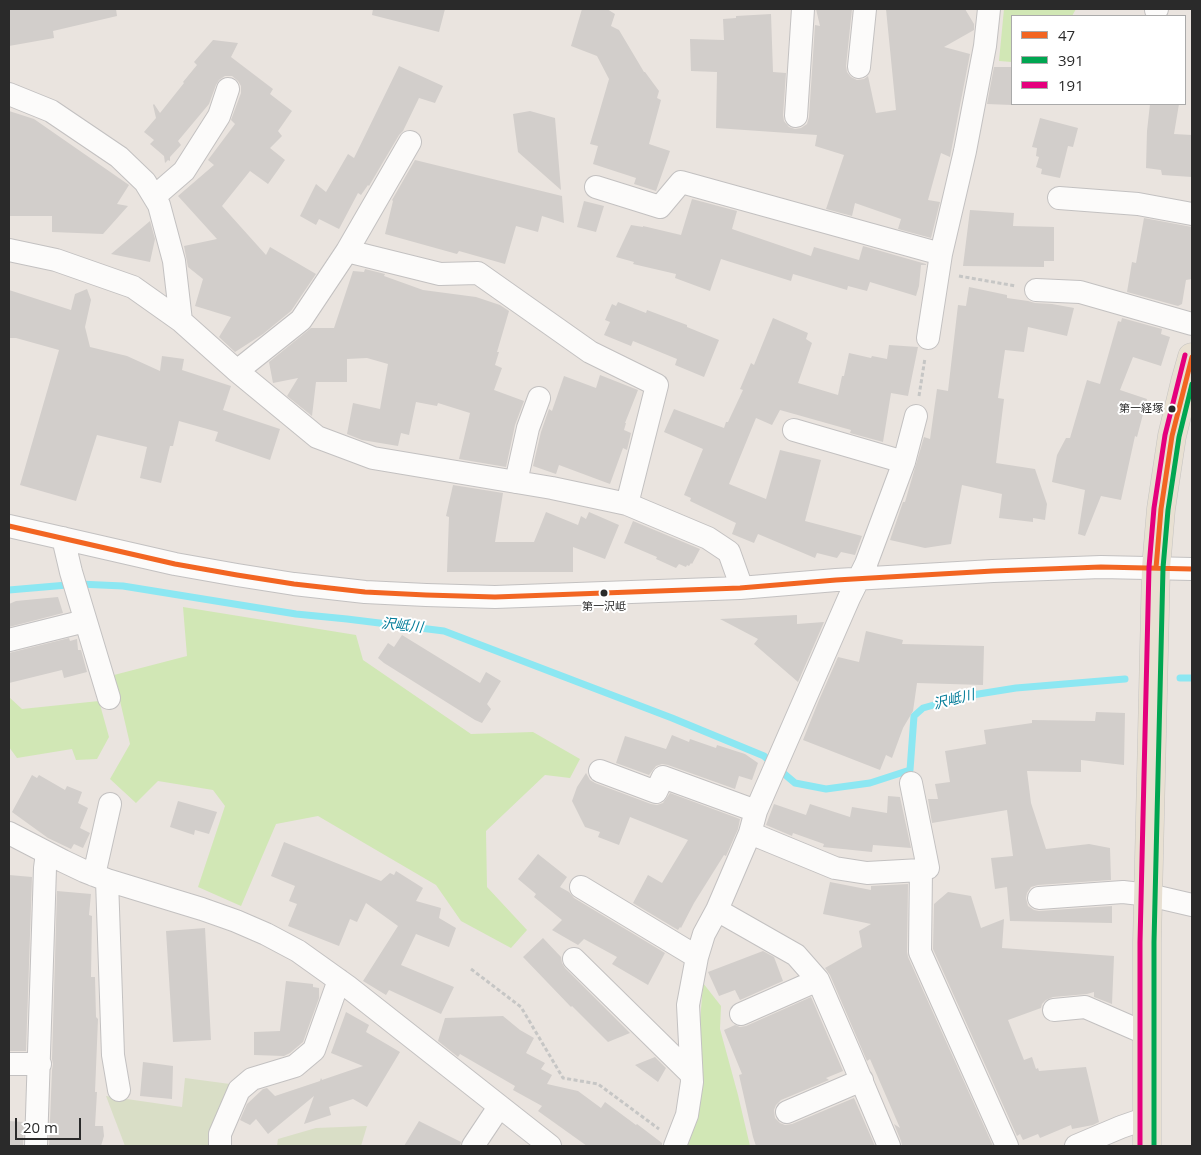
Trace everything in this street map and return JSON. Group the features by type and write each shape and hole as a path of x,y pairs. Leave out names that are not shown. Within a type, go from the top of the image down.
{"main road":[{"path":"1147,1146 1148,942 1156,568 1161,509 1169,453 1182,390 1192,357"}],"street":[{"path":"796,116 803,9"},
{"path":"859,67 865,9"},
{"path":"928,338 940,263 986,46 990,9"},
{"path":"154,197 184,171 219,116 228,89"},
{"path":"9,94 50,111 119,157 145,182 159,205 174,261 181,321"},
{"path":"237,371 301,320 347,251 410,142"},
{"path":"596,187 660,207 682,182 940,263"},
{"path":"1059,198 1138,204 1192,214"},
{"path":"9,250 56,260 132,287 181,321 237,371 317,437 373,458 552,488 627,504 708,538 729,552 740,588"},
{"path":"347,251 440,274 478,273 590,352 657,385 627,504"},
{"path":"1036,290 1080,292 1192,324"},
{"path":"516,482 528,428 540,398"},
{"path":"676,1144 687,1115 692,1082 688,1005 697,957 704,934 717,910 750,833 756,811 849,598 866,564 904,462 916,416"},
{"path":"794,430 904,462"},
{"path":"9,526 176,564 237,575 365,592 426,595 495,597 740,588 993,571 1101,567 1192,569"},
{"path":"63,538 85,621 109,698"},
{"path":"9,640 85,621"},
{"path":"600,771 656,792 663,777 756,811"},
{"path":"750,833 835,868 867,873 928,868 911,783"},
{"path":"110,804 100,877 113,1055 119,1090"},
{"path":"9,833 100,877 236,921 298,951 339,980 550,1146"},
{"path":"36,1146 47,853"},
{"path":"921,870 920,952 1007,1146"},
{"path":"581,887 697,957"},
{"path":"1039,898 1123,892 1149,895 1192,905"},
{"path":"717,910 796,955 818,980 889,1146"},
{"path":"574,959 691,1074"},
{"path":"220,1146 220,1134 239,1090 252,1079 296,1066 314,1050 339,980"},
{"path":"741,1014 818,980"},
{"path":"1054,1010 1085,1007 1147,1034"},
{"path":"9,1064 40,1064"},
{"path":"787,1112 862,1080"},
{"path":"473,1146 500,1107"},
{"path":"1076,1146 1147,1118"}],"path":[{"path":"940,263 1036,290"},
{"path":"916,416 928,338"},
{"path":"471,969 521,1007 563,1078 598,1084 676,1144"}],"green space":[{"path":"1004,9 1076,9 1073,15 1011,15 1011,62 999,61"},
{"path":"183,607 356,635 363,660 471,734 533,732 580,759 570,778 545,775 486,831 487,887 527,930 511,948 461,921 436,885 318,816 276,824 241,906 198,887 225,806 213,790 158,781 136,803 110,779 130,744 114,675 187,656"},
{"path":"9,697 22,709 99,701 109,737 97,759 76,760 72,749 17,758 9,747"},
{"path":"703,983 721,1006 720,1029 750,1146 688,1146 699,1109 699,1036"},
{"path":"185,1078 230,1084 214,1146 125,1146 106,1096 182,1107"},
{"path":"367,1126 361,1146 277,1146 278,1139 316,1128"}],"building":[{"path":"9,9 116,9 117,16 53,31 54,38 9,46"},
{"path":"373,9 445,9 439,32 372,15"},
{"path":"582,9 607,9 615,14 611,26 619,30 644,72 659,91 657,98 661,100 649,144 670,151 656,191 634,184 636,178 593,164 598,146 590,144 609,79 597,56 571,46"},
{"path":"816,9 852,9 847,72 857,80 868,76 876,113 896,110 886,9 965,9 974,24 974,30 944,47 970,54 950,157 941,153 928,200 940,202 931,238 898,229 901,219 855,203 852,216 826,209 844,155 815,146 817,135 716,128 717,72 691,71 690,39 724,40 723,19 736,18 736,16 771,14 773,72 786,73 784,121 789,127 801,128 807,124 809,117 815,25 820,26"},
{"path":"213,40 238,43 231,57 273,89 270,94 292,111 278,131 282,136 270,148 285,160 268,184 250,171 222,206 266,255 270,247 316,274 291,311 263,334 235,352 219,337 231,317 195,306 203,279 188,267 184,246 217,239 178,196 214,165 208,160 235,124 231,120 241,93 241,86 232,76 225,76 219,80 209,104 178,141 181,145 170,157 170,161 168,160 165,163 164,156 150,144 154,140 144,132 156,118 153,105 160,113 197,65 194,62"},
{"path":"399,66 443,86 435,103 419,98 403,131 369,186 361,195 358,193 339,229 319,219 316,225 300,216 316,184 326,192 348,154 354,158"},
{"path":"994,67 1011,67 1011,105 987,104"},
{"path":"1150,105 1179,105 1174,134 1192,135 1192,177 1162,175 1161,170 1146,168"},
{"path":"9,111 34,119 129,185 117,204 128,206 103,234 52,232 52,216 9,216"},
{"path":"530,111 555,118 561,190 518,152 513,114"},
{"path":"1040,118 1078,128 1073,147 1068,146 1060,178 1041,174 1042,169 1036,167 1039,157 1036,156 1037,148 1032,147"},
{"path":"415,160 562,196 564,223 542,216 538,232 516,226 505,264 459,251 457,254 385,234 392,200"},
{"path":"692,199 737,211 732,229 811,256 814,247 859,260 863,246 926,264 921,265 916,296 870,282 867,291 848,286 847,290 793,274 791,281 721,259 710,291 675,278 676,274 633,264 634,262 616,257 631,225 681,235"},
{"path":"584,201 604,206 596,232 577,227"},
{"path":"970,210 1014,213 1013,226 1054,227 1054,261 1044,261 1044,267 963,266"},
{"path":"1144,218 1192,227 1192,279 1186,280 1182,304 1178,306 1127,292 1132,262 1136,263"},
{"path":"150,221 155,239 150,262 111,254"},
{"path":"365,269 385,274 384,276 423,290 476,297 500,305 509,311 497,352 499,352 495,365 502,368 494,390 524,401 515,425 506,467 459,459 470,413 438,403 437,406 416,402 409,435 401,433 398,446 362,440 347,434 353,403 380,409 388,364 367,358 347,359 347,382 316,382 312,416 287,396 298,378 273,383 269,362 311,328 334,328 353,271 364,272"},
{"path":"969,287 1007,295 1007,298 1074,308 1067,336 1028,327 1024,352 1005,350 998,398 1004,399 996,463 1035,469 1047,504 1045,520 1033,518 1033,522 999,518 1002,494 962,485 951,544 925,548 890,540 903,502 905,502 924,437 930,439 937,389 948,391 958,305 966,306"},
{"path":"87,289 91,300 85,327 90,347 127,356 160,371 162,356 184,359 182,370 231,386 223,410 280,429 270,460 215,441 218,432 179,421 173,446 170,446 161,483 140,478 147,447 97,435 76,501 20,485 59,350 16,338 9,338 9,290 71,310 75,294"},
{"path":"618,302 646,313 647,310 687,325 687,327 719,340 704,377 675,365 677,359 633,341 631,346 604,335 610,322 605,320 612,304 616,306"},
{"path":"773,318 808,333 806,339 812,343 798,383 838,395 849,353 871,358 872,356 887,359 889,345 918,347 908,396 891,393 883,442 850,433 851,430 780,410 772,425 756,418 729,484 766,499 780,450 821,460 805,521 862,536 855,555 841,552 837,558 817,553 815,558 758,534 754,543 732,534 736,523 690,501 691,498 684,495 703,449 664,432 674,409 724,428 743,390 740,389 751,363 754,365"},
{"path":"1122,318 1162,329 1161,334 1170,337 1161,366 1133,357 1120,390 1147,399 1137,437 1135,436 1121,500 1101,496 1085,536 1078,534 1085,490 1052,482 1057,455 1066,438 1070,438 1087,380 1100,384 1118,321 1121,322"},
{"path":"600,375 638,390 625,423 624,430 631,433 627,450 623,448 610,484 559,465 556,474 533,466 541,432 549,409 552,411 564,376 596,388"},
{"path":"453,485 503,493 495,542 534,542 546,512 578,525 581,516 586,519 589,512 619,525 605,559 573,547 573,572 447,572 449,517 446,516"},
{"path":"633,521 700,549 692,564 686,567 679,564 676,568 656,559 657,557 624,543"},
{"path":"58,597 63,613 9,627 9,604 16,601"},
{"path":"797,615 797,624 824,622 798,682 754,644 758,639 720,619"},
{"path":"866,631 903,640 902,644 984,646 983,685 917,683 913,711 903,728 892,758 886,755 880,770 803,740 838,657 859,662"},
{"path":"402,635 480,683 486,672 501,681 487,704 491,709 482,723 378,658 388,643 394,647"},
{"path":"69,638 70,641 77,639 78,650 81,650 87,672 64,678 62,670 9,683 9,653"},
{"path":"1096,712 1125,713 1124,765 1081,760 1081,772 1027,771 1031,803 1046,849 1089,844 1110,848 1111,880 1038,885 1031,887 1026,898 1028,906 1039,911 1112,906 1112,923 1010,921 1007,887 995,889 991,858 1013,856 1007,810 932,823 928,799 938,799 935,784 950,782 945,751 986,744 984,730 1032,723 1032,720 1095,721"},
{"path":"672,735 689,742 690,739 716,748 717,745 745,754 758,763 752,780 739,776 735,789 668,765 656,766 649,775 616,763 625,736 666,749"},
{"path":"586,773 590,780 595,783 651,804 663,803 670,793 740,819 738,829 726,856 724,855 681,928 678,930 633,903 648,875 662,883 688,840 630,817 619,845 598,837 600,832 585,827 572,801 577,787"},
{"path":"32,775 37,778 39,775 65,790 67,786 82,792 78,803 88,808 80,828 90,833 83,848 74,844 71,849 48,838 12,812"},
{"path":"888,796 900,797 911,848 873,845 872,852 823,847 824,844 793,833 792,836 766,825 774,804 806,815 810,804 850,817 852,807 887,813"},
{"path":"178,801 217,812 209,834 195,830 194,835 170,827"},
{"path":"284,842 381,881 390,873 394,875 396,871 423,888 416,901 441,908 439,918 456,928 449,947 416,934 401,965 454,987 441,1014 389,990 386,995 363,981 398,926 366,903 357,922 350,919 339,946 288,926 297,904 289,901 295,886 271,876"},
{"path":"538,854 567,877 560,887 569,892 574,898 665,953 648,985 612,964 617,957 584,939 578,945 552,930 562,920 534,897 536,894 518,879"},
{"path":"9,875 32,877 26,1051 9,1051"},
{"path":"830,882 871,890 871,886 908,884 908,957 993,1146 902,1146 894,1124 900,1128 870,1059 867,1061 830,975 825,968 862,947 859,931 871,924 823,914"},
{"path":"57,891 91,894 89,915 92,916 91,977 95,977 96,1017 98,1019 95,1126 103,1126 104,1136 101,1146 49,1146"},
{"path":"948,892 971,896 981,928 1004,919 1002,948 1114,956 1112,1004 1094,997 1094,992 1053,997 1046,1000 1041,1008 1008,1020 1024,1060 1032,1057 1036,1069 1038,1068 1039,1071 1086,1067 1099,1122 1072,1129 1071,1125 1040,1138 1038,1134 1023,1140 1020,1134 1017,1136 933,949 934,904"},
{"path":"205,928 211,1040 173,1042 166,931"},
{"path":"543,938 561,957 565,968 630,1033 608,1042 523,957"},
{"path":"763,951 774,957 783,981 740,1000 735,990 719,996 708,972"},
{"path":"286,981 313,984 313,987 319,988 319,998 303,1042 284,1056 254,1055 254,1032 280,1031"},
{"path":"811,997 843,1071 826,1078 829,1080 781,1100 774,1110 775,1118 785,1125 792,1124 854,1098 875,1146 756,1146 739,1075 742,1074 724,1030 735,1025 740,1027 746,1026"},
{"path":"346,1012 369,1025 366,1032 400,1052 367,1107 353,1099 329,1107 331,1115 304,1124 314,1096 268,1134 256,1119 250,1125 240,1120 247,1104 263,1089 267,1088 275,1096 320,1081 321,1078 322,1080 363,1066 331,1053"},
{"path":"503,1016 520,1030 534,1038 526,1053 545,1063 541,1069 552,1075 547,1084 578,1091 601,1108 605,1102 662,1143 662,1146 587,1146 538,1111 542,1106 513,1090 515,1086 460,1054 458,1057 438,1041 445,1018"},
{"path":"655,1057 666,1068 658,1082 635,1065"},
{"path":"143,1062 173,1066 172,1099 140,1096"},
{"path":"9,1121 24,1122 23,1146 9,1146"},
{"path":"419,1121 461,1142 460,1146 404,1146"}],"waterway":[{"name":"沢岻川","path":"9,590 79,584 123,586 296,614 444,631 672,718 764,756 772,763"},
{"name":"沢岻川","path":"1180,678 1192,678"},
{"name":"沢岻川","path":"782,772 795,783 826,789 870,783 910,770 914,716 923,708 966,696 1016,688 1125,679"}],"transit line":[{"name":"191","path":"1140,1146 1140,942 1149,567 1154,508 1165,435 1185,355"},
{"name":"47","path":"1156,568 1161,509 1172,436 1192,357"},
{"name":"391","path":"1154,1146 1154,942 1163,568 1168,510 1179,437 1192,384"},
{"name":"47","path":"9,526 175,564 237,575 365,592 426,595 495,597 740,588 836,580 1101,567 1192,569"}],"place":[{"name":"第一経塚","path":"1172,409"},
{"name":"第一沢岻","path":"604,593"}]}
